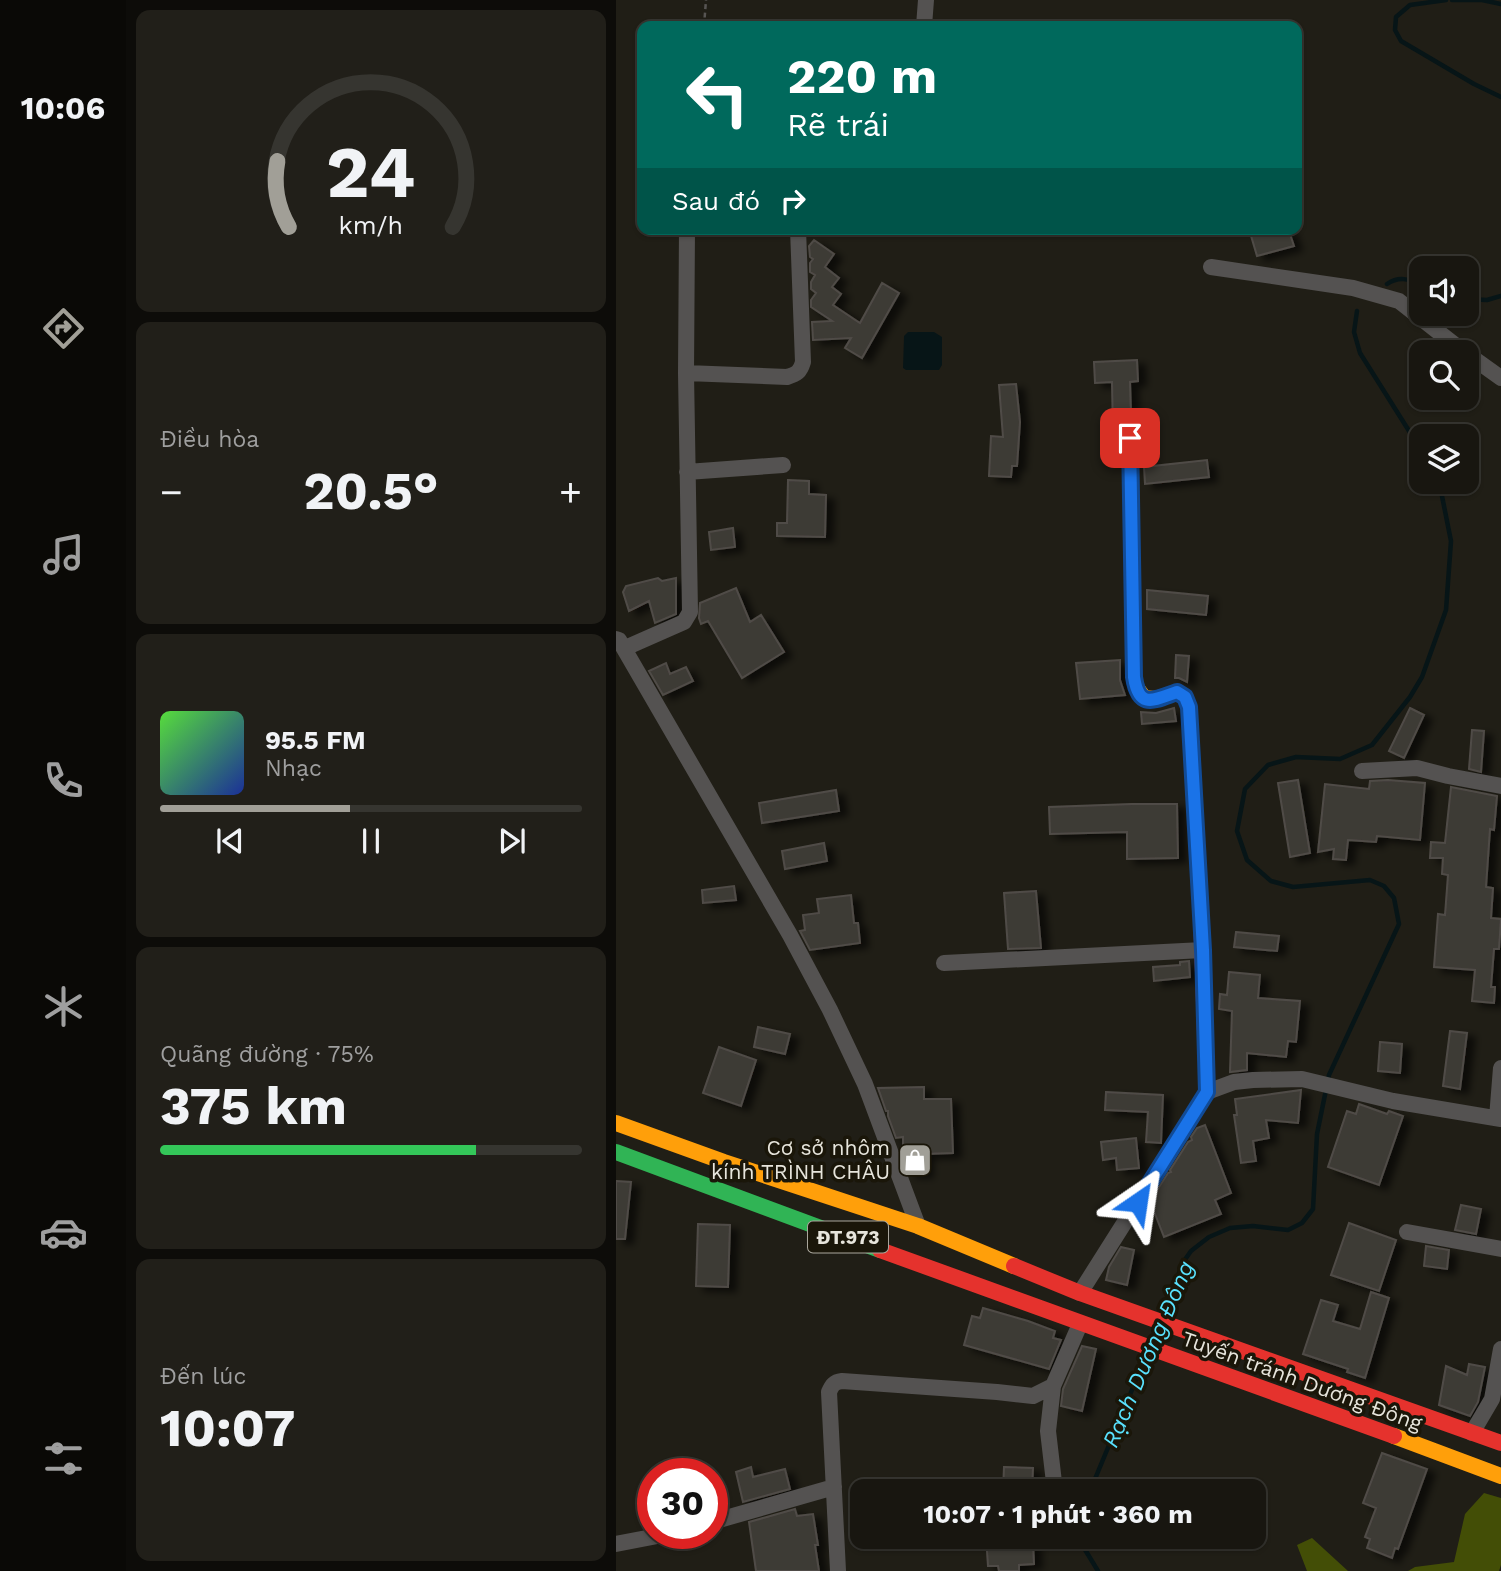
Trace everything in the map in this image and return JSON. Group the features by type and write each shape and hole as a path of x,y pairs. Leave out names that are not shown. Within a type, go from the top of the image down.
{"main road":[{"path":"1130,438 1136,690 1145,700 1177,692 1185,697 1189,707 1203,950 1207,1092"},
{"name":"Tuyến tránh Dương Đông","path":"616,1123 918,1226 1080,1293 1501,1443"},
{"name":"Tuyến tránh Dương Đông","path":"616,1152 1501,1476"},
{"path":"714,1187 724,1162"}],"street":[{"path":"924,21 926,0"},
{"path":"687,235 690,612 684,622 620,643 784,923 830,1010 865,1084 918,1226"},
{"path":"686,373 787,377 797,374 803,362 798,235"},
{"path":"1211,267 1353,288 1376,294 1399,302 1449,340"},
{"path":"1479,362 1501,378"},
{"path":"687,472 783,464"},
{"path":"1362,771 1417,768 1501,786"},
{"path":"944,963 1203,950"},
{"path":"1080,1293 1207,1092 1234,1082 1302,1079 1406,1103 1499,1119 1501,1069"},
{"path":"1407,1232 1501,1249"},
{"path":"1054,1479 1048,1431 1053,1386 1080,1324"},
{"path":"1472,1433 1492,1399 1501,1349"},
{"path":"838,1571 829,1392 836,1381 1033,1396 1053,1386"},
{"path":"728,1517 834,1487"},
{"path":"616,1544 637,1540"}],"path":[{"path":"704,21 706,0"}],"green space":[{"path":"1484,1493 1501,1498 1499,1571 1408,1571 1415,1567 1454,1562 1465,1514"},
{"path":"1312,1538 1348,1571 1307,1571 1297,1545"}],"shaded area":[{"path":"908,332 934,332 942,337 942,365 939,370 903,368 904,336"}],"building":[{"path":"1251,235 1290,235 1294,246 1257,256"},
{"path":"814,240 834,254 825,267 839,278 832,287 841,294 833,305 860,323 882,283 899,293 862,358 845,348 851,338 813,340 812,322 832,321 811,307 811,300 816,293 811,289 815,275 810,272 813,259 810,257 809,246"},
{"path":"1137,360 1138,381 1130,382 1131,414 1135,414 1135,425 1123,426 1117,435 1113,435 1112,382 1095,383 1094,362"},
{"path":"1016,384 1020,422 1017,466 1012,466 1011,477 989,476 991,436 1003,437 999,385"},
{"path":"1207,460 1209,477 1145,484 1144,467"},
{"path":"788,480 809,481 809,494 826,495 825,537 777,536 777,523 787,523"},
{"path":"733,528 735,547 711,550 709,532"},
{"path":"658,578 662,581 676,578 676,614 655,623 649,601 629,611 623,592 626,586"},
{"path":"736,588 750,622 761,615 784,652 742,678 708,621 701,624 699,618 700,603"},
{"path":"1147,590 1208,596 1206,615 1147,609"},
{"path":"1176,655 1189,656 1187,682 1175,678"},
{"path":"1120,660 1120,680 1125,695 1080,699 1076,663"},
{"path":"666,663 670,674 686,667 693,681 663,695 649,671"},
{"path":"1174,708 1176,721 1142,724 1141,712 1156,713"},
{"path":"1410,708 1424,715 1404,758 1389,751"},
{"path":"1472,730 1484,731 1481,772 1469,769"},
{"path":"1298,780 1310,853 1290,857 1278,783"},
{"path":"1370,781 1425,783 1420,840 1377,836 1376,842 1348,840 1346,860 1333,859 1334,849 1318,852 1325,784 1369,789"},
{"path":"1451,787 1497,796 1494,830 1490,829 1486,887 1493,888 1491,918 1501,919 1499,949 1494,949 1491,987 1495,987 1494,1003 1472,1001 1475,970 1434,967 1438,914 1445,915 1448,875 1442,874 1443,858 1430,858 1431,842 1445,843"},
{"path":"836,790 839,811 762,823 759,803"},
{"path":"1177,804 1178,858 1127,859 1127,832 1050,834 1049,807"},
{"path":"824,843 827,861 785,869 782,851"},
{"path":"734,886 736,900 703,903 702,890"},
{"path":"1036,891 1041,948 1008,949 1004,893"},
{"path":"851,895 854,923 858,923 860,943 810,950 800,931 805,930 803,915 819,913 817,899"},
{"path":"1236,932 1279,936 1277,951 1234,947"},
{"path":"1189,961 1190,977 1154,981 1153,967 1180,965 1180,962"},
{"path":"1229,972 1260,975 1258,998 1300,1001 1296,1042 1288,1041 1286,1057 1247,1053 1247,1070 1230,1072 1232,1011 1219,1009 1220,994 1227,995"},
{"path":"758,1027 790,1034 785,1054 754,1047"},
{"path":"1450,1031 1467,1033 1460,1089 1443,1086"},
{"path":"1380,1042 1402,1044 1400,1073 1378,1071"},
{"path":"719,1047 756,1060 741,1106 703,1093"},
{"path":"924,1087 924,1099 951,1099 953,1153 925,1154 925,1173 909,1173 903,1156 903,1137 896,1138 878,1088"},
{"path":"1301,1090 1298,1123 1266,1120 1269,1138 1253,1141 1256,1161 1241,1163 1234,1115 1237,1115 1235,1099"},
{"path":"1106,1092 1163,1095 1161,1143 1146,1142 1148,1112 1105,1110"},
{"path":"1359,1104 1387,1114 1389,1111 1403,1116 1379,1185 1328,1167 1347,1111 1356,1114"},
{"path":"1205,1125 1231,1193 1215,1200 1221,1214 1164,1237 1150,1201 1188,1142 1192,1140 1197,1128"},
{"path":"1136,1138 1139,1168 1117,1170 1116,1158 1103,1160 1101,1142"},
{"path":"616,1181 631,1182 625,1239 616,1239"},
{"path":"1461,1205 1481,1209 1476,1234 1455,1230"},
{"path":"1349,1223 1396,1240 1379,1291 1331,1275"},
{"path":"698,1224 730,1225 728,1287 696,1286"},
{"path":"1426,1246 1449,1250 1447,1269 1424,1266"},
{"path":"1121,1247 1134,1250 1127,1285 1106,1280 1109,1267"},
{"path":"1371,1292 1389,1298 1365,1378 1347,1372 1348,1369 1303,1354 1321,1300 1338,1305 1333,1321 1360,1329"},
{"path":"983,1308 1055,1331 1053,1338 1061,1340 1049,1369 964,1345 972,1316 980,1318"},
{"path":"1082,1346 1096,1349 1082,1411 1061,1406 1063,1389"},
{"path":"1469,1364 1485,1367 1478,1402 1470,1416 1439,1405 1446,1366 1467,1375"},
{"path":"1382,1453 1427,1469 1398,1549 1395,1548 1392,1558 1367,1548 1370,1539 1365,1537 1376,1508 1363,1503"},
{"path":"751,1467 753,1477 785,1469 790,1489 743,1502 736,1472"},
{"path":"1004,1467 1033,1468 1033,1479 1004,1479"},
{"path":"795,1509 797,1516 813,1514 819,1571 756,1571 749,1522"},
{"path":"987,1549 1033,1549 1034,1564 1019,1565 1019,1571 999,1571 998,1566 988,1566"}],"waterway":[{"name":"Rạch Dương Đông","path":"1446,0 1410,5 1396,17 1395,30 1401,41 1501,97"},
{"name":"Rạch Dương Đông","path":"1452,0 1482,0 1501,4"},
{"name":"Rạch Dương Đông","path":"1387,284 1396,280 1409,280"},
{"name":"Rạch Dương Đông","path":"1479,300 1501,296"},
{"name":"Rạch Dương Đông","path":"1357,311 1354,332 1360,353 1409,431"},
{"name":"Rạch Dương Đông","path":"1162,1315 1184,1261 1191,1251 1209,1237 1230,1228 1253,1226 1288,1230 1302,1223 1313,1209 1317,1134 1329,1075 1399,924 1394,898 1384,886 1370,880 1293,887 1271,881 1247,860 1237,831 1245,789 1268,765 1296,757 1340,759 1372,745 1410,697 1422,677 1446,610 1451,541 1442,494"},
{"name":"Rạch Dương Đông","path":"1095,1479 1146,1356"},
{"name":"Rạch Dương Đông","path":"1085,1549 1098,1571"}],"traffic: fast":[{"path":"616,1152 880,1250"}],"traffic: slow":[{"path":"1130,438 1134,677 1136,687 1144,698 1155,699 1177,692 1185,697 1189,707 1201,913"},
{"path":"616,1123 918,1226 1014,1266"},
{"path":"1394,1436 1501,1476"}],"traffic: jam":[{"path":"1201,913 1207,1092"},
{"path":"880,1250 1394,1436"},
{"path":"1014,1266 1080,1293 1501,1443"}],"place":[{"name":"Cơ sở nhôm kính TRÌNH CHÂU","path":"915,1160"}],"route":[{"path":"1130,438 1136,690 1145,700 1177,692 1185,697 1189,707 1203,950 1207,1092 1138,1202"}]}
